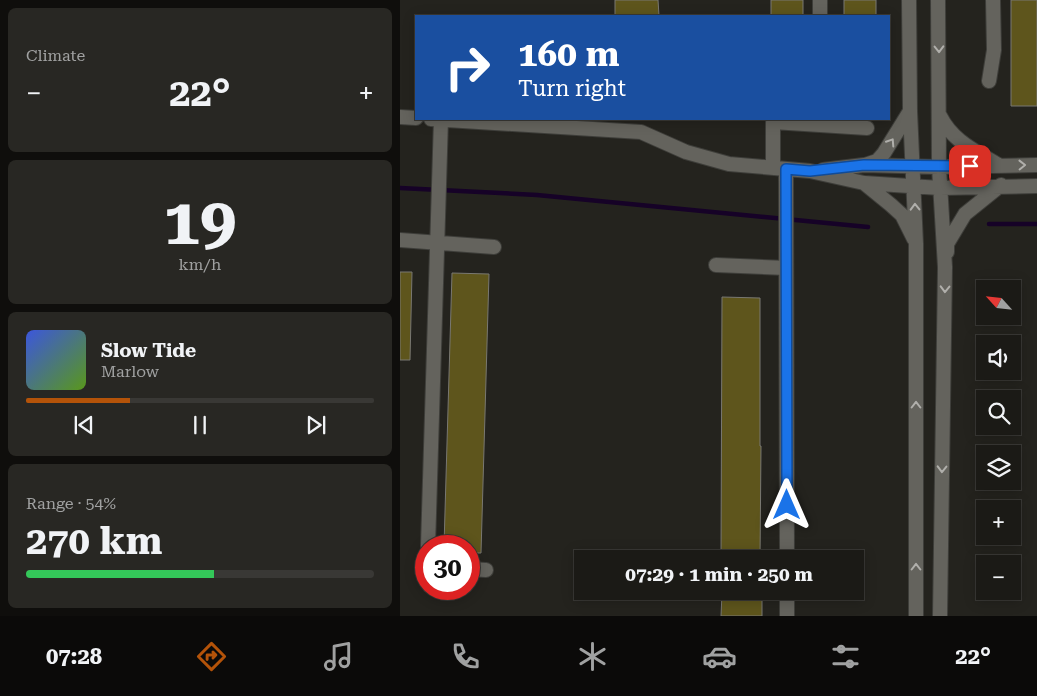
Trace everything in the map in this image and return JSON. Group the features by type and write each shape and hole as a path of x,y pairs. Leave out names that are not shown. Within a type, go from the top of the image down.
{"street":[{"path":"820,0 820,15"},
{"path":"909,0 910,111 915,186 916,244 916,616"},
{"path":"938,0 939,167 945,267"},
{"path":"989,81 994,50 993,0"},
{"path":"864,165 876,161 884,153 910,111"},
{"path":"940,115 946,128 956,138 1000,166"},
{"path":"400,117 415,118"},
{"path":"428,535 441,120"},
{"path":"456,120 641,132 694,155 729,164 810,171 864,183 940,188 1001,185 1037,186"},
{"path":"787,550 786,219 773,122 822,122 867,128"},
{"path":"810,171 864,165 939,167 1037,165"},
{"path":"864,183 892,205 902,216 916,244"},
{"path":"940,616 945,267 947,244 965,214 1001,185"},
{"path":"400,240 494,247"},
{"path":"716,265 786,268"},
{"path":"480,570 486,570"},
{"path":"787,600 787,616"}],"building":[{"path":"615,0 658,0 659,15 615,15"},
{"path":"771,0 803,0 803,15 771,15"},
{"path":"844,0 876,0 876,15 844,15"},
{"path":"1011,0 1037,0 1037,106 1011,106"},
{"path":"400,272 412,272 410,360 400,360"},
{"path":"452,273 489,274 481,553 480,535 444,535"},
{"path":"722,297 760,298 760,550 721,550"},
{"path":"722,600 762,600 762,616 721,616"}],"waterway":[{"path":"400,188 537,195 868,227"},
{"path":"989,224 1037,224"}],"route":[{"path":"787,505 786,169 810,171 864,165 970,166"}]}
